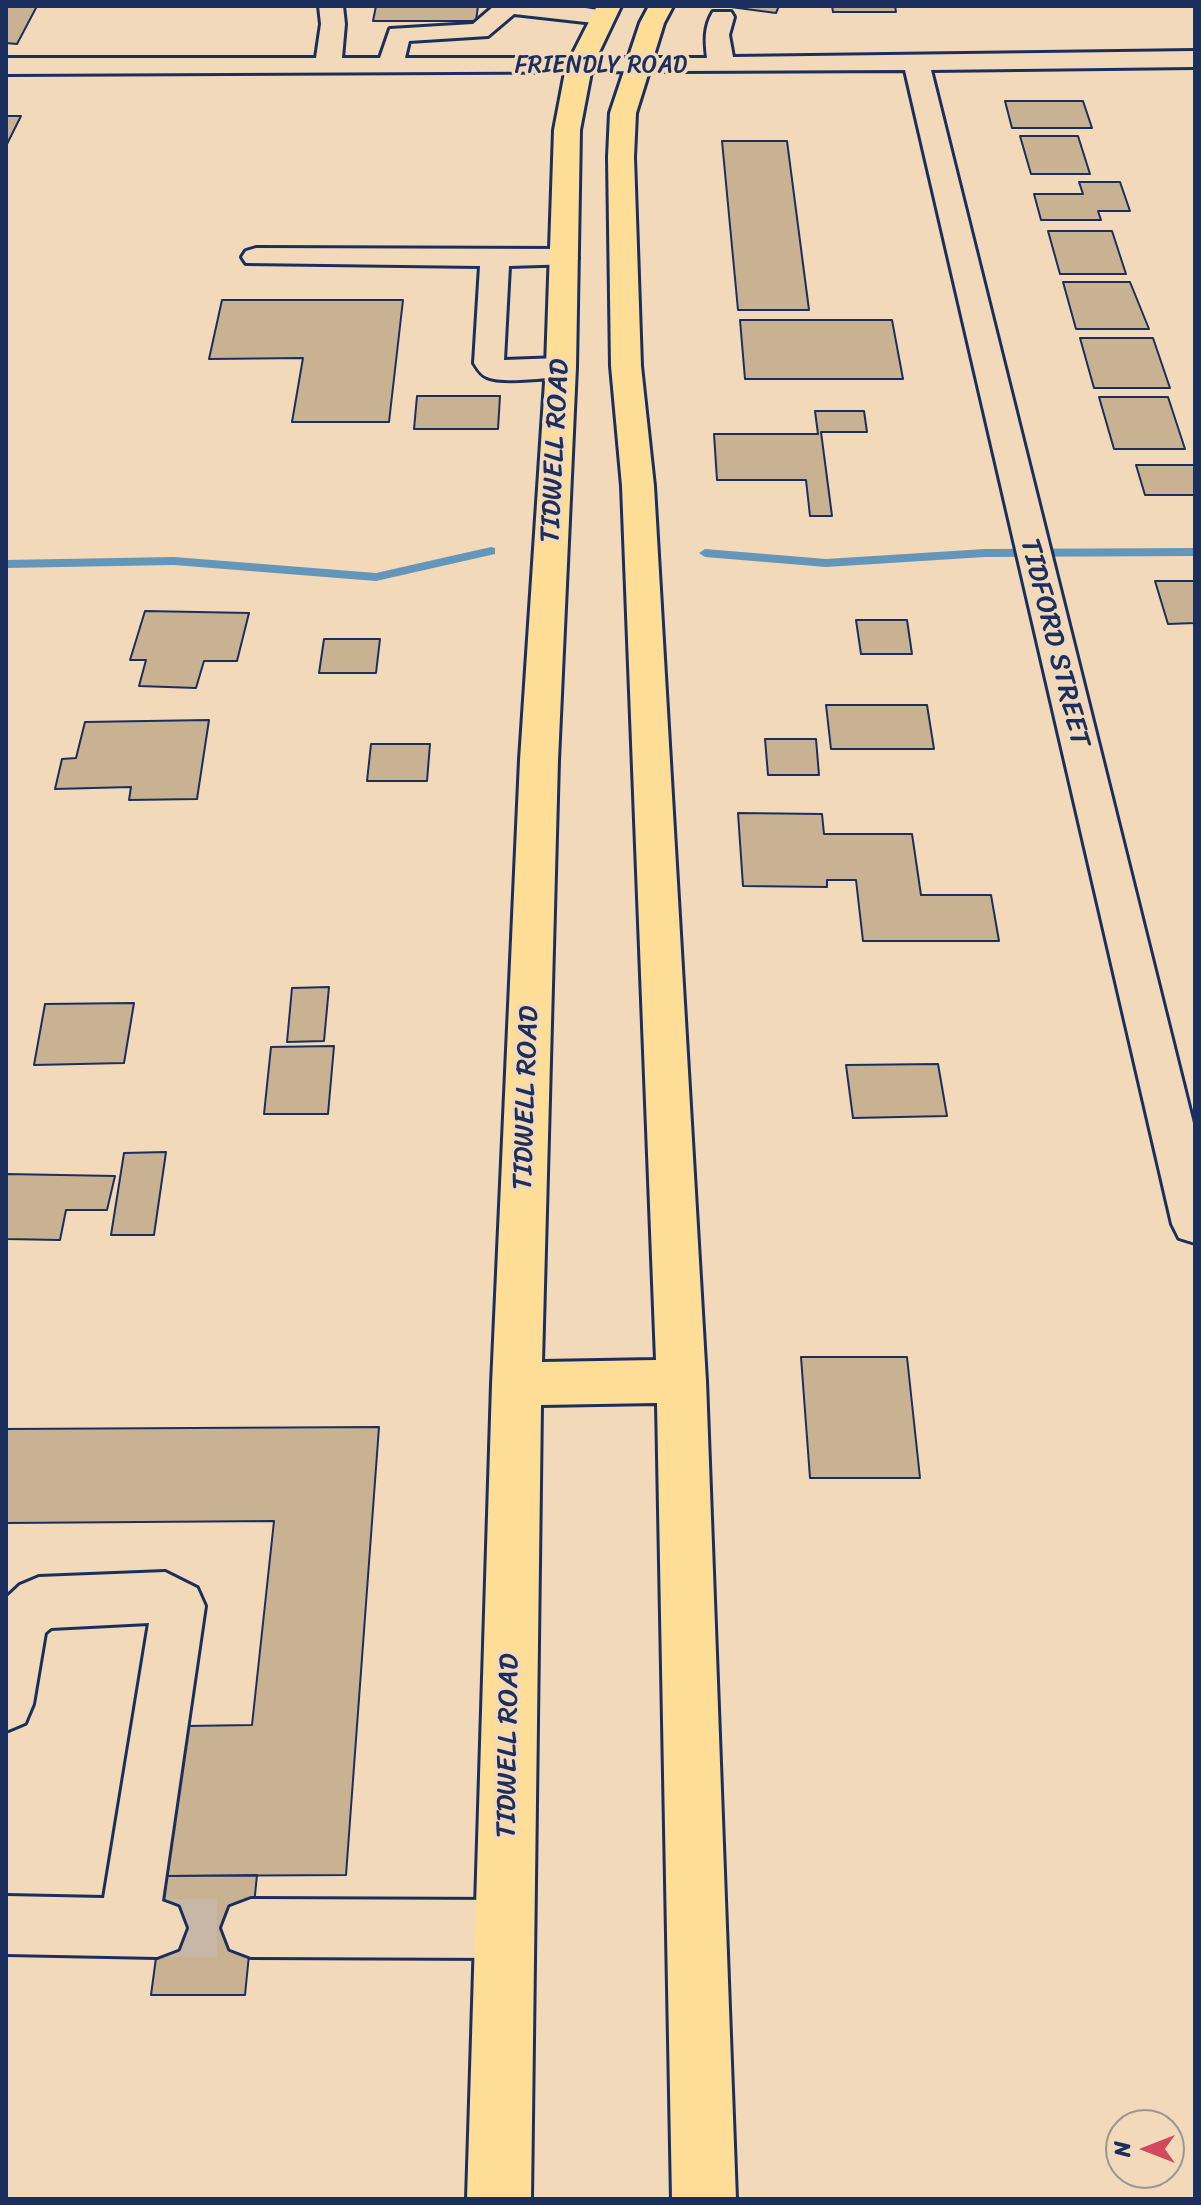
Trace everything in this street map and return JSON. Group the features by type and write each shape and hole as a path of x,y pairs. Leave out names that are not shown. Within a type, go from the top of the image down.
{"main road":[{"name":"TIDWELL ROAD","path":"499,2199 517,1384 539,760 594,367 621,157 623,113 652,23 661,6"},
{"name":"TIDWELL ROAD","path":"606,11 579,67 567,130 564,258 641,531 681,1381 704,2199"},
{"path":"517,1384 681,1381"}],"street":[{"path":"328,66 333,24 331,6"},
{"path":"390,66 399,34 479,31 509,6 606,11"},
{"path":"721,65 717,35 722,17"},
{"name":"FRIENDLY ROAD","path":"6,66 579,67 1195,59"},
{"name":"TIDFORD STREET","path":"916,62 1195,1224"},
{"path":"256,257 564,258"},
{"path":"495,258 489,363 495,370 594,367"},
{"path":"6,1704 21,1620 39,1603 165,1597 178,1606 144,1928 6,1925"},
{"path":"251,1928 505,1929"}],"building":[{"path":"6,6 37,6 17,44 6,43"},
{"path":"376,6 478,6 476,21 373,21"},
{"path":"723,6 779,6 776,13"},
{"path":"832,6 895,6 896,12 833,12"},
{"path":"1005,101 1083,101 1092,128 1012,128"},
{"path":"6,116 21,116 6,146"},
{"path":"1020,136 1078,136 1090,174 1031,174"},
{"path":"722,141 787,141 809,310 738,310"},
{"path":"1079,182 1120,182 1130,211 1098,211 1101,220 1041,220 1034,194 1083,194"},
{"path":"1048,231 1112,231 1126,274 1060,274"},
{"path":"1063,282 1130,282 1149,329 1076,329"},
{"path":"222,300 403,300 389,422 292,422 303,358 209,359"},
{"path":"740,320 892,320 903,379 745,379"},
{"path":"1080,338 1153,338 1170,388 1094,388"},
{"path":"417,396 500,396 498,429 414,429"},
{"path":"1099,397 1168,397 1185,449 1114,449"},
{"path":"815,411 864,411 867,432 821,432 832,516 810,516 806,480 717,480 714,434 818,434"},
{"path":"1136,465 1195,465 1195,495 1145,495"},
{"path":"1155,581 1195,581 1195,623 1168,624"},
{"path":"145,611 249,613 237,661 204,661 196,688 139,686 146,660 130,660"},
{"path":"856,620 907,620 912,654 861,654"},
{"path":"324,639 380,639 376,673 319,673"},
{"path":"826,705 927,705 934,749 831,749"},
{"path":"209,720 197,799 129,800 131,787 55,789 62,759 76,758 85,722"},
{"path":"765,739 816,739 819,775 768,775"},
{"path":"371,744 430,744 427,781 367,781"},
{"path":"738,813 822,814 824,834 912,834 921,895 991,895 999,941 863,941 856,880 827,880 827,887 743,886"},
{"path":"329,987 324,1041 287,1042 292,988"},
{"path":"134,1003 124,1063 34,1065 45,1004"},
{"path":"334,1046 328,1114 264,1114 271,1047"},
{"path":"938,1064 947,1116 853,1118 846,1065"},
{"path":"166,1152 154,1235 111,1235 124,1153"},
{"path":"6,1174 115,1176 107,1210 66,1210 60,1240 6,1239"},
{"path":"801,1357 907,1357 920,1478 810,1478"},
{"path":"379,1427 346,1875 167,1876 186,1726 252,1725 274,1521 6,1523 6,1429"},
{"path":"257,1875 245,1995 151,1995 167,1876"}],"waterway":[{"path":"6,564 174,561 376,577 491,551"},
{"path":"705,553 826,563 985,553 1195,552"}],"tunnel":[{"path":"160,1928 251,1928"}]}
